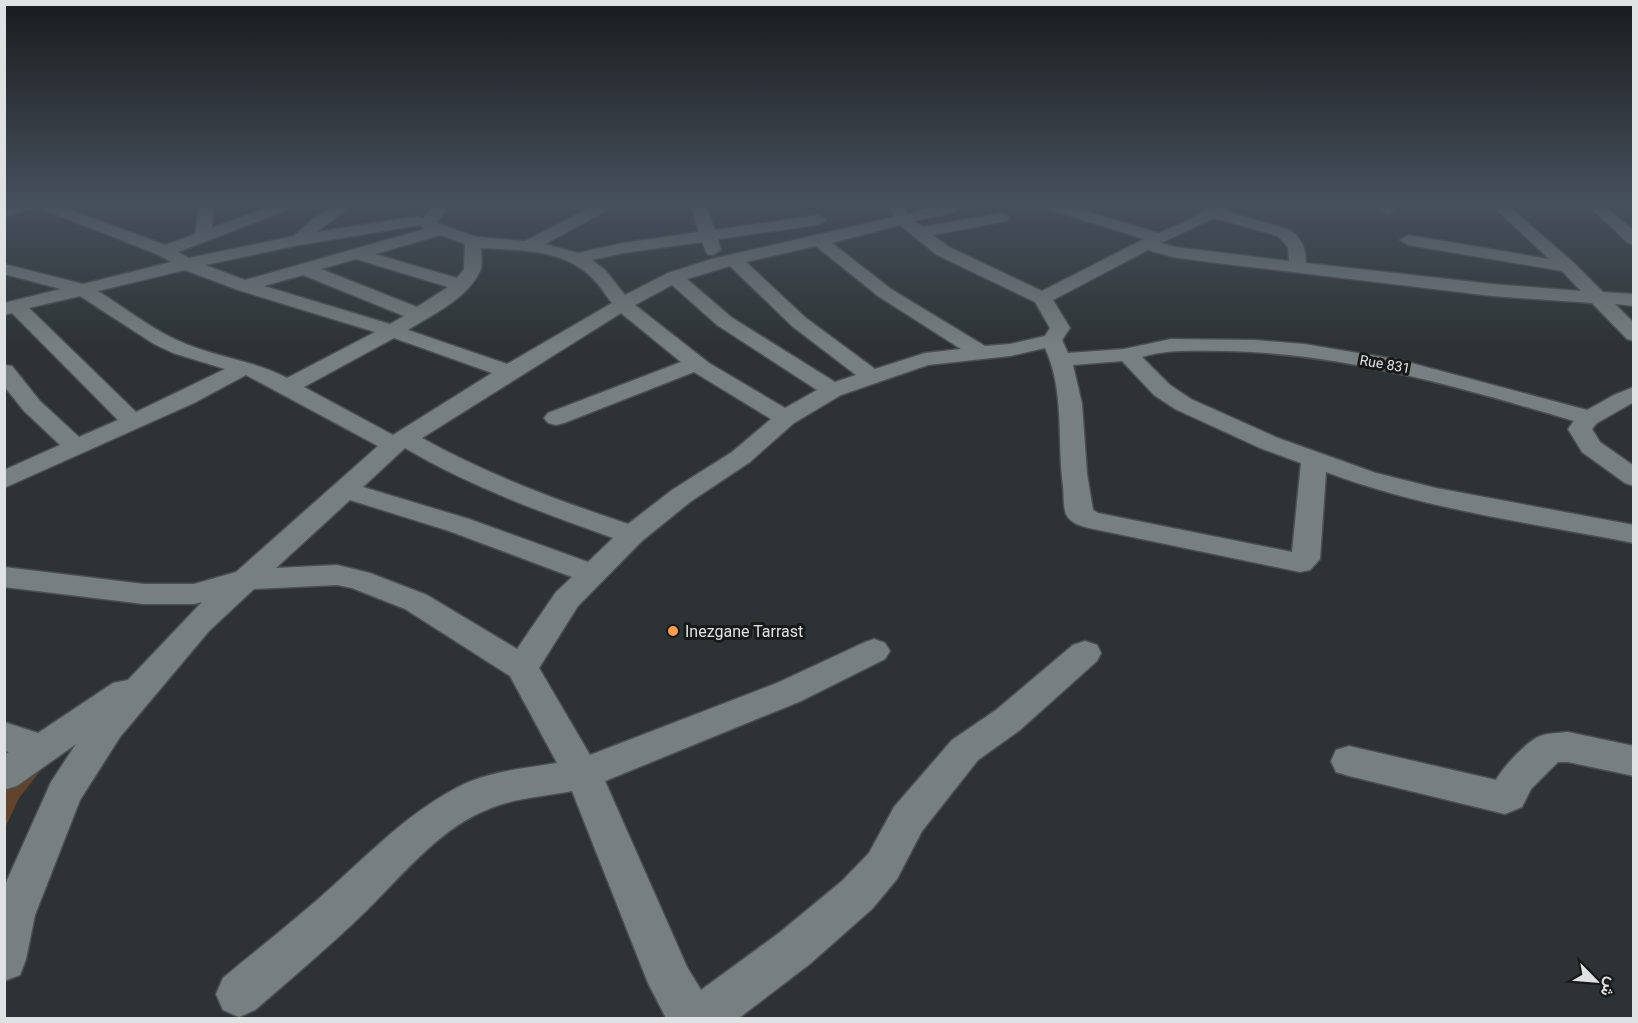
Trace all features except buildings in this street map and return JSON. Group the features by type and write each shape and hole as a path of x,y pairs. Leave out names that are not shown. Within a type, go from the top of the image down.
{"street":[{"path":"165,251 186,264 244,286 320,311 392,331 509,372"},
{"path":"10,308 249,251"},
{"path":"244,286 368,251"},
{"path":"288,387 392,331 461,285 473,269 468,251"},
{"path":"541,251 575,259 588,265 603,277 622,304 696,364 736,392 786,418"},
{"path":"575,259 611,251"},
{"path":"718,251 726,262 799,322 873,377"},
{"path":"4,958 14,915 64,793 107,727 153,672 198,623 243,580 343,489 400,441 622,304 674,278 756,251"},
{"path":"841,251 860,275 895,299 951,331 982,354"},
{"path":"947,251 959,260 1004,278 1042,298 1060,327 1057,350 1071,404 1074,474 1080,514 1089,520 1300,563 1306,559 1314,460"},
{"path":"1042,298 1134,251"},
{"path":"1179,251 1191,255 1492,290 1634,300"},
{"path":"1297,251 1297,266"},
{"path":"1472,251 1568,267"},
{"path":"1550,251 1634,335"},
{"path":"357,254 461,285"},
{"path":"4,269 84,290 161,340 180,349 245,367 526,498 632,535"},
{"path":"305,269 419,315"},
{"path":"674,278 724,321 833,390"},
{"path":"320,311 363,293"},
{"path":"10,308 133,422"},
{"name":"Rue 831","path":"522,668 567,599 632,535 681,496 748,452 786,418 833,390 925,359 1010,350 1057,350 1125,355 1160,346 1244,344 1387,363 1589,418"},
{"path":"1125,355 1129,356 1162,390 1183,404 1269,443 1367,479 1436,496 1634,534"},
{"path":"556,418 696,364"},
{"path":"4,480 133,422 245,367"},
{"path":"4,371 32,406 76,447"},
{"path":"1634,394 1617,400 1599,414 1589,418 1580,429 1591,447 1634,478"},
{"path":"343,489 459,525 592,574"},
{"path":"4,577 144,594 194,594 243,580 337,575 360,580 416,602 522,668 582,774 671,983 691,1018"},
{"path":"239,994 348,900 418,833 446,813 479,795 510,786 582,774 789,692 874,651"},
{"path":"702,1018 795,948 857,895 883,866 908,819 965,750 1008,720 1085,653"},
{"path":"4,775 153,672"},
{"path":"4,736 42,749"},
{"path":"1349,761 1505,798 1509,796 1515,780 1549,748 1568,747 1634,761"}],"shaded area":[{"path":"52,756 19,798 5,828 5,789"}],"place":[{"name":"Inezgane Tarrast","path":"673,631"}]}
